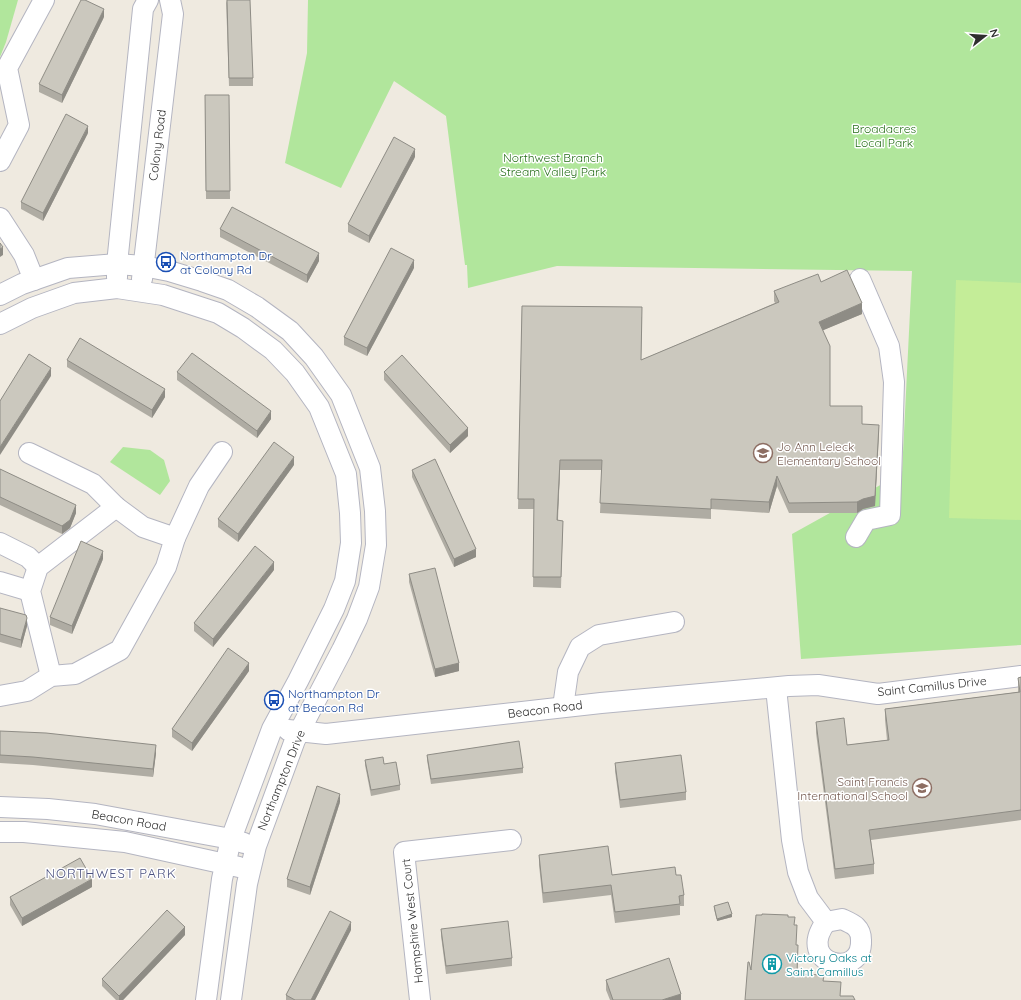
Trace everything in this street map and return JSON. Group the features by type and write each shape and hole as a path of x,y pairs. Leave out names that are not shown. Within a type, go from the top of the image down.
{"street":[{"path":"0,161 19,125 7,68 44,0"},
{"path":"117,288 117,264 144,10 148,0"},
{"name":"Colony Road","path":"141,291 173,14 170,0"},
{"path":"0,218 24,255 34,280"},
{"name":"Northampton Drive","path":"0,295 22,284 68,268 117,264 143,266 169,271 228,290 257,307 290,331 314,357 341,395 370,468 376,511 376,545 369,587 357,619 321,692 295,740 256,846 250,870 239,937 231,1000"},
{"path":"856,537 866,520 890,515 894,382 889,346 860,279"},
{"name":"Northampton Drive","path":"0,324 32,308 74,293 117,288 163,295 218,313 243,328 273,350 295,373 319,408 346,474 351,543 345,581 334,609 272,729 232,839 215,926 206,1000"},
{"path":"312,397 332,383"},
{"path":"0,696 27,691 51,676 75,674 120,650 166,567 175,538 199,486 222,452"},
{"path":"29,453 93,484 116,507 143,527 175,538"},
{"path":"51,676 30,591 38,567 116,507"},
{"path":"0,543 28,557 38,567"},
{"path":"0,582 30,591"},
{"path":"563,707 568,672 580,647 596,631 674,622"},
{"name":"Saint Camillus Drive","path":"818,685 878,694 1021,676"},
{"name":"Beacon Road","path":"272,729 326,734 563,707 818,685"},
{"path":"776,688 792,840 798,872 808,898 826,922"},
{"name":"Beacon Road","path":"0,807 48,809 95,814 232,839 256,846"},
{"name":"Beacon Road","path":"0,832 24,832 125,842 250,870"},
{"name":"Hampshire West Court","path":"420,1000 404,852 511,840"}],"green space":[{"path":"0,0 18,0 6,42 0,57"},
{"name":"Broadacres Local Park","path":"308,0 1021,0 1021,645 801,659 792,534 902,473 912,271 557,266 468,288 467,265 465,265 446,116 394,81 341,188 285,163 307,53"},
{"path":"956,280 1021,283 1021,520 949,518"},
{"path":"123,447 150,450 164,460 170,481 160,495 110,462"}],"building":[{"path":"81,0 85,0 104,9 62,95 39,84"},
{"path":"227,0 250,0 253,78 229,78"},
{"path":"205,95 229,95 230,191 206,191"},
{"path":"66,114 88,126 43,213 21,202"},
{"path":"394,137 415,149 369,236 348,224"},
{"path":"232,207 319,253 307,275 220,229"},
{"path":"391,248 414,260 367,348 344,337"},
{"path":"847,270 862,303 819,322 830,346 830,406 862,406 862,424 879,425 875,496 857,502 789,503 777,476 769,502 711,499 711,509 600,503 602,460 560,460 557,520 563,521 561,577 533,577 534,499 518,499 522,306 642,307 641,360 779,302 774,291 818,274 821,282"},
{"path":"80,338 165,389 152,410 67,360"},
{"path":"192,353 271,411 257,431 177,372"},
{"path":"29,354 51,368 0,447 0,401"},
{"path":"402,355 468,428 450,445 384,372"},
{"path":"274,442 294,457 238,534 218,519"},
{"path":"435,459 476,549 454,559 412,470"},
{"path":"0,469 76,505 70,520 62,526 0,497"},
{"path":"81,541 103,551 72,626 50,617"},
{"path":"255,546 274,562 213,639 194,623"},
{"path":"435,568 459,663 435,669 409,574"},
{"path":"0,608 26,615 27,618 21,640 0,634"},
{"path":"228,648 249,663 192,743 172,729"},
{"name":"Saint Francis International School","path":"1021,677 1021,810 869,830 874,864 835,869 816,722 844,718 847,745 889,740 885,709 1020,692 1018,678"},
{"path":"0,731 46,733 156,745 153,769 0,755"},
{"path":"519,741 523,768 431,779 427,755"},
{"path":"681,755 686,792 620,800 615,763"},
{"path":"383,757 384,764 396,762 400,785 371,790 365,760"},
{"path":"317,786 340,794 310,887 287,879"},
{"path":"608,846 612,875 675,867 676,875 681,875 684,895 679,896 680,904 615,912 611,885 543,893 539,855"},
{"path":"80,858 92,879 22,918 10,897"},
{"path":"728,902 732,914 717,919 714,906"},
{"path":"167,910 185,927 119,996 102,979"},
{"path":"330,911 351,922 311,1000 295,1000 286,995"},
{"name":"Victory Oaks at Saint Camillus","path":"756,915 788,915 788,917 795,917 794,925 797,925 796,945 798,945 797,974 824,975 823,981 841,982 840,996 853,996 855,1000 745,1000 748,962 751,970"},
{"path":"508,921 512,958 446,966 441,929"},
{"path":"669,958 681,994 662,1000 613,1000 606,980"}],"place":[{"name":"Northampton Dr at Colony Rd","path":"166,262"},
{"name":"Jo Ann Leleck Elementary School","path":"763,453"},
{"name":"Northampton Dr at Beacon Rd","path":"274,700"},
{"name":"Saint Francis International School","path":"922,788"},
{"name":"Victory Oaks at Saint Camillus","path":"772,964"}],"district":[{"name":"NORTHWEST PARK","path":"111,873"}],"park label":[{"name":"Northwest Branch Stream Valley Park","path":"553,164"}]}
